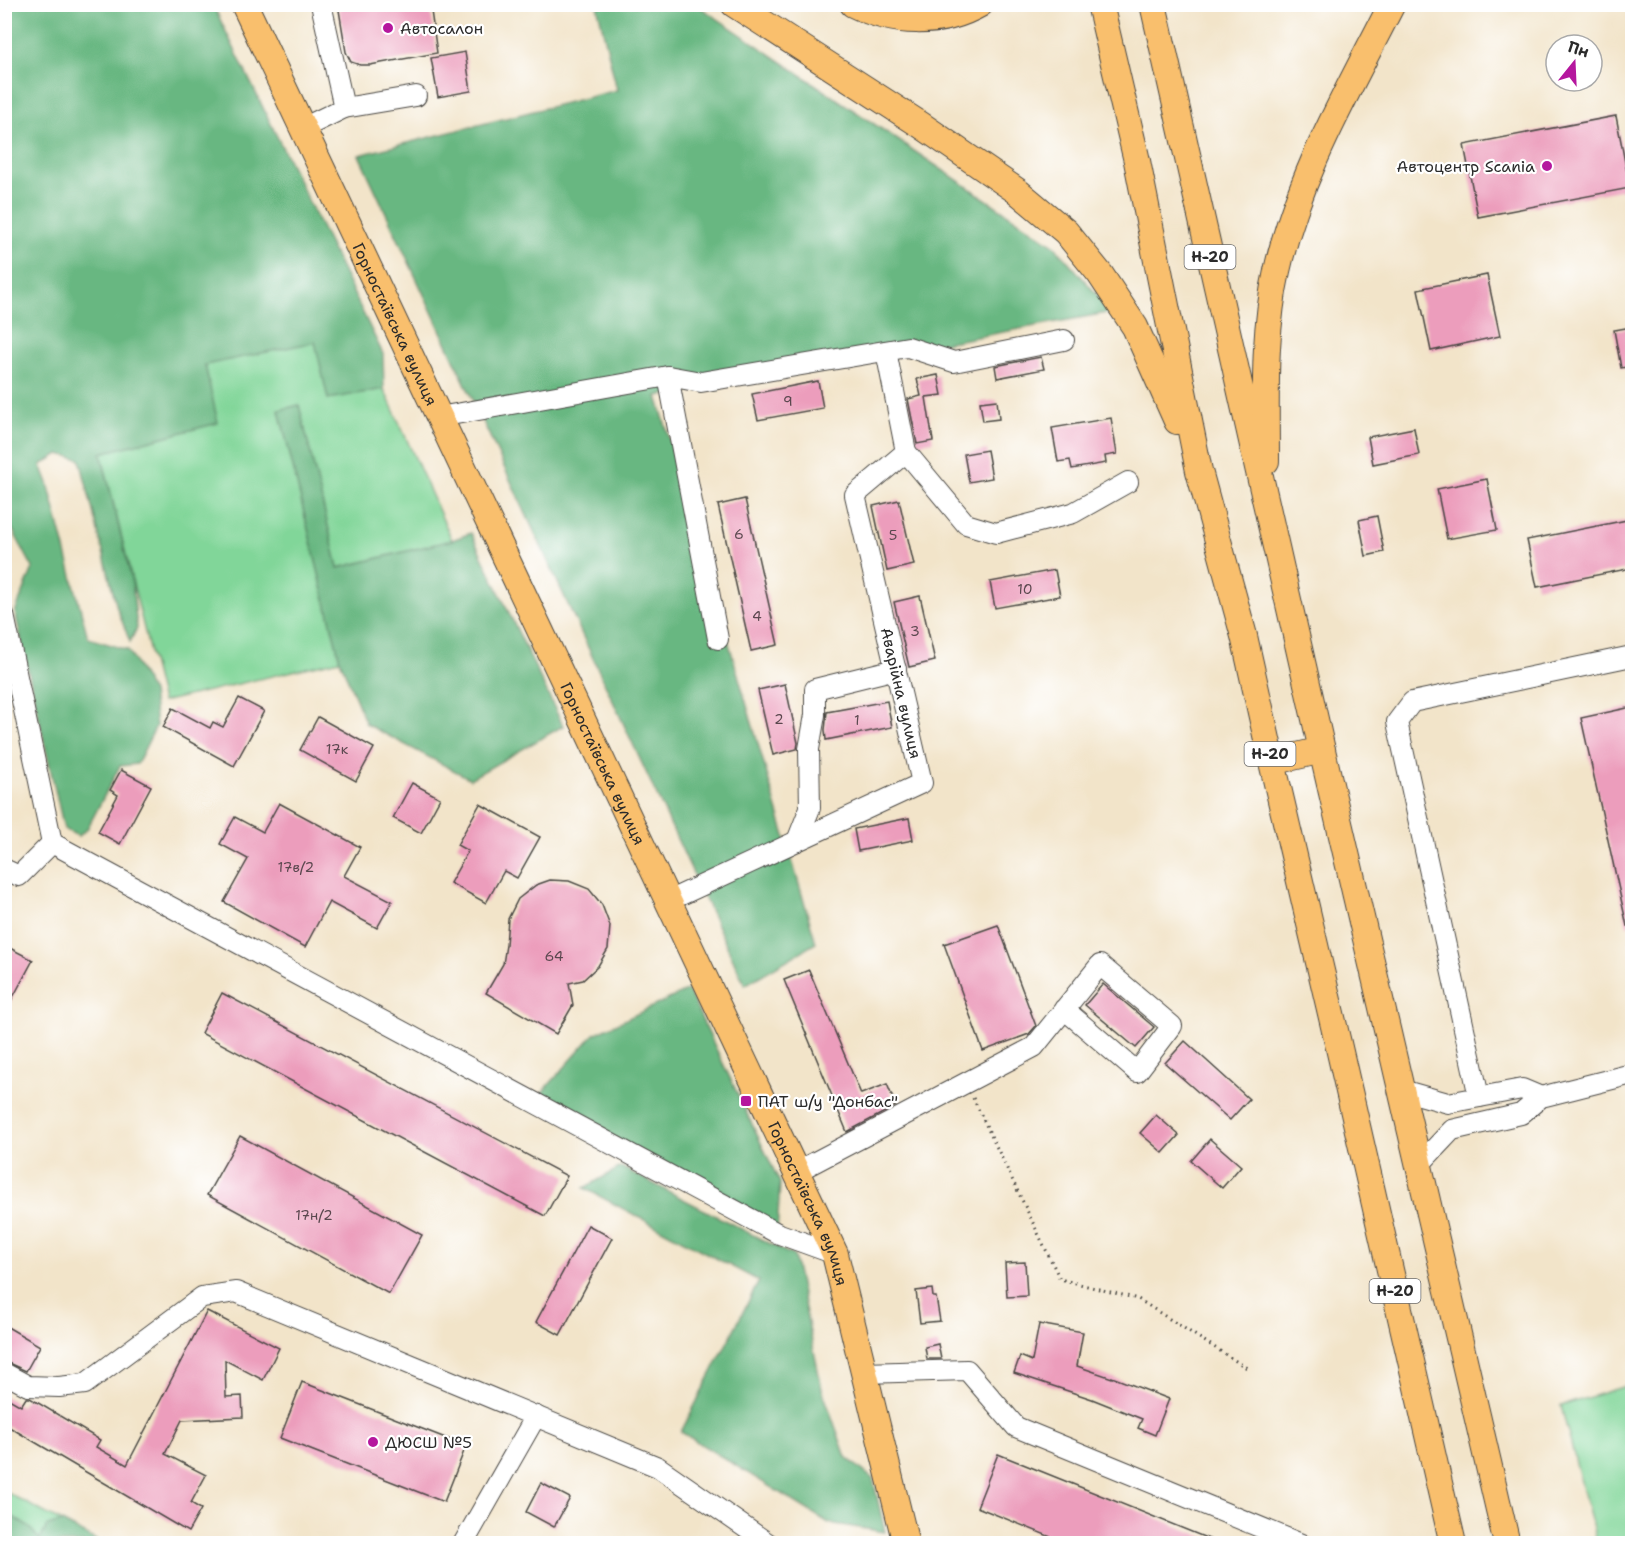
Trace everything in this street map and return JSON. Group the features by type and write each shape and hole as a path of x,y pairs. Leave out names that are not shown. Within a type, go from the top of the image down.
{"main road":[{"name":"Горностаївська вулиця","path":"244,4 835,1254 906,1544"},
{"path":"734,4 988,171 1017,191 1066,232 1100,274 1136,327 1199,471"},
{"path":"853,4 869,12 896,20 924,21 950,16 980,4"},
{"name":"Н-20","path":"1100,4 1137,161 1199,471 1244,636 1454,1544"},
{"name":"Н-20","path":"1154,4 1322,750 1507,1544"},
{"path":"1267,510 1267,372 1269,325 1276,272 1290,219 1311,165 1392,4"},
{"path":"1272,762 1322,750"}],"street":[{"path":"321,4 344,108"},
{"path":"303,128 344,108 416,96"},
{"path":"439,417 668,376 701,382 908,347 954,362 1064,340"},
{"path":"886,351 906,452 966,524 996,533 1073,513 1128,482"},
{"path":"668,376 718,639"},
{"name":"Аварійна вулиця","path":"668,901 922,783 855,495 906,452"},
{"path":"4,615 52,843 766,1228 835,1254"},
{"path":"1479,1097 1397,722 1412,702 1632,656"},
{"path":"797,841 810,808 809,749 815,715 815,689 896,669"},
{"path":"5,871 19,876 52,843"},
{"path":"796,1172 1034,1047 1064,1009 1100,965 1172,1026 1137,1072 1064,1009"},
{"path":"1419,1165 1452,1130 1521,1114 1541,1097 1632,1074"},
{"path":"1402,1090 1448,1103 1522,1089 1541,1097"},
{"path":"4,1373 28,1386 59,1387 85,1384 202,1297 236,1292 658,1467 769,1544"},
{"path":"864,1373 967,1370 1017,1427 1301,1544"},
{"path":"463,1544 536,1416"}],"path":[{"path":"966,1083 1060,1279 1138,1299 1250,1371"}],"green space":[{"path":"5,4 213,5 383,354 384,389 328,399 315,342 205,365 218,423 101,453 132,581 137,628 130,642 117,608 80,459 59,454 41,465 48,483 88,638 128,650 152,692 156,726 137,764 120,766 87,829 78,836 64,829 15,612 33,568 5,516"},
{"path":"597,5 697,5 1054,245 1112,312 657,396 816,943 745,985 359,155 617,90"},
{"path":"316,341 328,399 384,389 452,540 338,568 299,406 279,410 340,660 162,702 101,453 217,423 205,365"},
{"path":"299,405 338,568 452,540 471,533 563,726 470,779 366,724 340,660 279,410"},
{"path":"688,990 780,1183 777,1233 532,1104 594,1034"},
{"path":"621,1167 794,1256 822,1389 846,1457 873,1479 885,1532 829,1523 681,1432 759,1281 584,1188"},
{"path":"1632,1384 1632,1543 1597,1543 1561,1406"},
{"path":"4,1491 101,1543 5,1543"},
{"path":"13,1517 30,1528 40,1540 47,1526 62,1522 101,1543 12,1544 5,1542 5,1522"}],"building":[{"name":"Автосалон","path":"338,4 430,4 437,53 370,65 351,62 346,52"},
{"path":"465,52 471,91 438,97 431,58"},
{"name":"Автоцентр Scania","path":"1616,116 1630,188 1478,217 1464,145"},
{"path":"1487,275 1500,336 1431,351 1418,289"},
{"path":"1632,327 1632,366 1621,368 1614,330"},
{"path":"1041,357 1044,369 997,378 995,366"},
{"path":"938,375 942,395 926,397 933,441 917,444 908,399 921,396 917,379"},
{"path":"818,381 823,408 758,420 752,394"},
{"path":"997,400 999,419 983,421 980,402"},
{"path":"1111,418 1117,454 1105,456 1106,463 1072,469 1070,460 1058,462 1052,428"},
{"path":"1414,428 1419,455 1373,464 1368,437"},
{"path":"987,450 992,478 969,482 964,454"},
{"path":"1487,479 1497,530 1447,539 1437,489"},
{"path":"745,499 778,645 751,651 718,505"},
{"path":"899,500 914,565 887,571 873,506"},
{"path":"1377,516 1384,552 1366,556 1359,520"},
{"path":"1632,519 1632,568 1537,587 1527,540"},
{"path":"1055,570 1060,596 995,608 990,582"},
{"path":"920,596 935,661 909,667 894,602"},
{"path":"785,684 798,743 797,749 773,755 758,690"},
{"path":"239,698 264,711 234,766 163,727 173,708 210,728 213,722 223,727"},
{"path":"887,701 892,727 826,740 827,712"},
{"path":"1632,707 1632,925 1627,926 1581,718"},
{"path":"318,717 374,748 356,781 300,750"},
{"path":"121,770 151,786 120,844 98,832 118,795 110,790"},
{"path":"412,783 440,798 421,833 393,818"},
{"path":"279,803 360,847 344,876 392,901 377,928 329,902 305,947 224,902 248,859 220,844 235,817 263,832"},
{"path":"480,804 540,837 517,878 504,871 486,903 450,883 468,851 457,845"},
{"path":"909,818 913,840 858,851 854,829"},
{"path":"550,880 569,881 589,889 602,905 610,926 608,949 598,966 583,980 569,983 573,1005 556,1034 486,993 503,964 508,919 518,899 536,885"},
{"path":"998,925 1036,1026 1029,1034 983,1051 944,944"},
{"path":"4,945 33,960 4,1014"},
{"path":"809,970 861,1094 887,1084 896,1106 847,1132 784,980"},
{"path":"1103,984 1154,1027 1136,1048 1085,1005"},
{"path":"222,993 567,1176 545,1216 201,1033"},
{"path":"1185,1041 1249,1099 1230,1120 1165,1063"},
{"path":"1156,1115 1179,1135 1163,1153 1140,1133"},
{"path":"240,1136 422,1235 389,1294 207,1195"},
{"path":"1210,1139 1241,1166 1222,1188 1191,1161"},
{"path":"588,1225 612,1238 560,1335 536,1322"},
{"path":"1025,1262 1027,1296 1007,1297 1005,1263"},
{"path":"932,1289 933,1297 936,1297 940,1321 920,1323 916,1291"},
{"path":"207,1311 279,1348 263,1380 225,1360 226,1397 242,1396 243,1417 182,1420 165,1454 206,1475 191,1503 201,1509 188,1532 4,1424 4,1396 21,1406 26,1398 30,1398 100,1440 96,1447 127,1465"},
{"path":"1039,1324 1083,1332 1077,1366 1169,1399 1155,1435 1138,1428 1142,1419 1092,1399 1014,1373 1020,1356 1032,1361"},
{"path":"4,1325 40,1346 26,1371 4,1361"},
{"path":"938,1344 941,1359 927,1359 925,1347"},
{"name":"ДЮСШ №5","path":"302,1382 466,1446 444,1502 280,1438"},
{"path":"998,1454 1219,1544 1068,1544 977,1507"},
{"path":"541,1483 570,1498 554,1527 526,1512"}],"place":[{"name":"Автосалон","path":"388,28"},
{"name":"Автоцентр Scania","path":"1547,166"},
{"name":"ПАТ ш/у \"Донбас\"","path":"746,1101"},
{"name":"ДЮСШ №5","path":"373,1442"}]}
